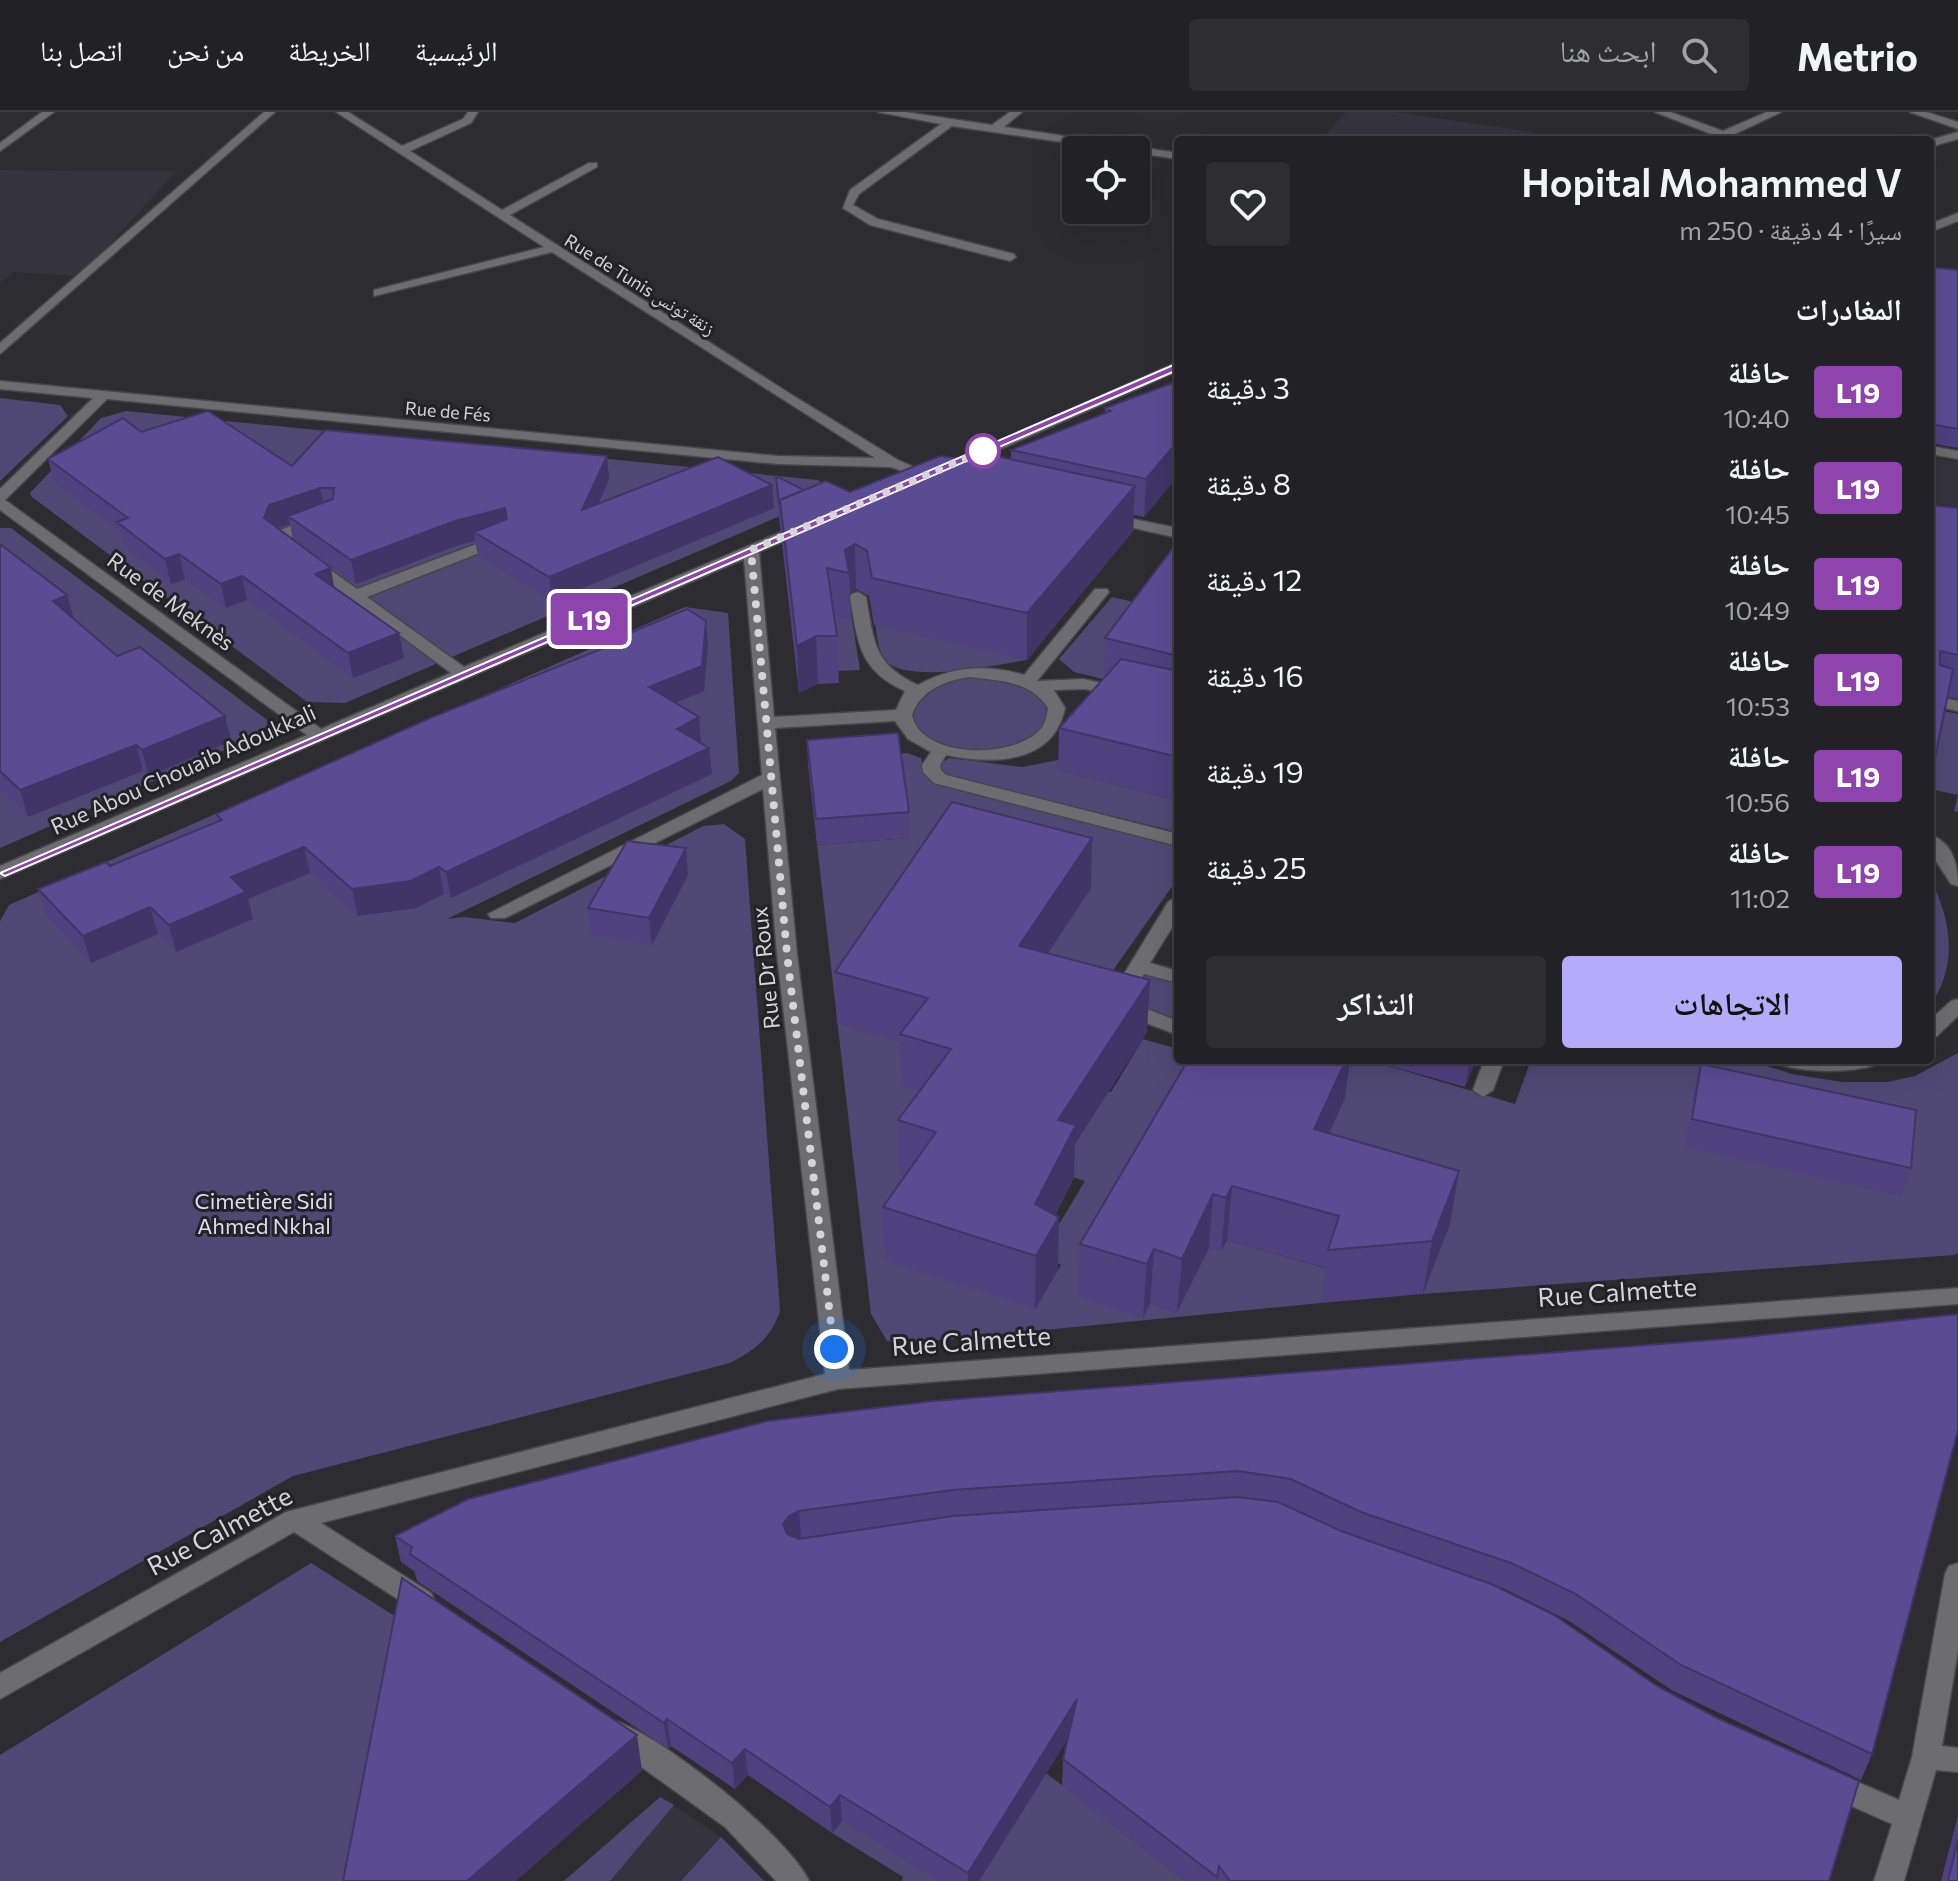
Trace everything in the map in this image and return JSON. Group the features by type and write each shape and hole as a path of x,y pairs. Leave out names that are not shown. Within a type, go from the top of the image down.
{"street":[{"path":"0,147 49,112"},
{"path":"0,350 270,112"},
{"name":"Rue de Tunis زنقة تونس","path":"341,112 551,249 893,463 925,477 955,483"},
{"path":"401,151 467,121 473,112"},
{"path":"883,112 1174,155"},
{"path":"994,129 1017,112"},
{"path":"1660,112 1713,136"},
{"path":"1722,136 1776,112"},
{"path":"1915,112 1958,126"},
{"path":"950,122 854,192 846,201 847,206 874,222 1010,257"},
{"path":"1934,143 1958,135"},
{"path":"501,215 593,165"},
{"path":"1934,213 1955,220"},
{"path":"1934,227 1955,220"},
{"path":"378,293 551,249"},
{"path":"896,489 1174,368"},
{"name":"Rue de Fés","path":"0,385 778,460 893,463"},
{"path":"0,497 104,395"},
{"path":"1934,451 1958,455"},
{"name":"Rue de Meknès","path":"0,503 317,734"},
{"path":"1089,513 1174,532"},
{"path":"331,517 289,531 280,535 279,540 461,673"},
{"name":"Rue Abou Chouaib Adoukkali","path":"0,873 317,734 824,519"},
{"path":"354,596 503,538"},
{"name":"Rue Dr Roux","path":"751,550 769,779 838,1380"},
{"path":"1033,684 1101,592"},
{"path":"858,597 874,667 890,680 916,690"},
{"path":"1033,684 1052,697 1059,711 1057,725 1046,737 1028,748 1004,754 978,756 941,750 913,734 903,715 903,708 916,690 946,676 970,672 995,673 1033,684 1084,684 1138,697"},
{"path":"1934,701 1958,706"},
{"path":"765,723 903,715"},
{"path":"941,750 931,765 932,772 940,779 1174,839"},
{"path":"498,914 769,779"},
{"path":"1934,845 1947,859 1958,880"},
{"path":"1174,908 1123,992 1125,1001 1137,1014 1174,1027"},
{"path":"1137,966 1174,976"},
{"path":"1934,1027 1958,1005"},
{"path":"1483,1090 1493,1064"},
{"name":"Rue Calmette","path":"0,1687 295,1519 838,1380 1958,1296"},
{"path":"295,1519 450,1619"},
{"path":"1889,1881 1926,1757 1958,1574"},
{"path":"591,1715 727,1811 771,1852 794,1881"},
{"path":"1926,1757 1958,1760"},
{"path":"1806,1772 1906,1817"}],"shaded area":[{"path":"1346,112 1394,112 1533,132 1528,136 1325,136"},
{"path":"0,170 176,171 81,276 13,272 0,283"},
{"path":"1934,458 1958,462 1958,507 1940,504 1934,526"},
{"path":"660,1797 721,1837 764,1881 564,1881"}],"green space":[{"path":"0,398 60,405 68,416 0,481"},
{"path":"126,411 818,480 822,483 815,501 345,703 307,702 32,497 30,493 101,418"},
{"path":"0,528 11,528 267,720 268,731 0,848"},
{"path":"872,587 1027,660 972,669 926,672 891,665 879,647"},
{"path":"847,588 860,670 837,671 826,589"},
{"path":"1112,597 1155,607 1103,679 1074,672 1059,659"},
{"name":"Cimetière Sidi Ahmed Nkhal","path":"685,607 728,613 739,773 731,781 447,919 464,917 515,923 703,826 724,824 745,839 780,1311 772,1329 754,1348 730,1363 293,1476 0,1642 0,921 9,905"},
{"path":"987,676 1029,686 1050,707 1044,731 1010,748 978,752 950,748 929,738 916,723 914,708 923,693 947,682"},
{"path":"1934,709 1958,714 1958,795 1934,790"},
{"path":"907,753 921,758 925,776 941,785 1174,845 1174,884 1114,969 1112,979 1123,1018 1146,1032 1019,997 1090,888 838,1023 928,1050 988,1112 900,1173 937,1185 1035,1309 1061,1265 1040,1256 1085,1181 1057,1172 1084,1085 1111,1092 1143,1039 1174,1048 1174,1064 1213,1064 1143,1317 1150,1303 1177,1312 1209,1248 1227,1240 1332,1270 1321,1303 910,1343 887,1341 871,1314 817,845 910,838 848,758"},
{"path":"949,758 1022,767 1069,758 1059,770 1174,800 1174,831 946,775 937,766"},
{"path":"1934,888 1943,911 1949,943 1945,975 1934,998"},
{"path":"1146,975 1174,981 1174,1023 1137,1009 1139,980"},
{"path":"1958,1053 1958,1253 1954,1255 1423,1294 1449,1224 1307,1182 1337,1064 1382,1064 1515,1104 1530,1064 1761,1064 1792,1074 1842,1082 1888,1082 1915,1076"},
{"path":"311,1563 409,1625 361,1881 0,1881 0,1755"},
{"path":"946,1696 1186,1881 902,1881 903,1877 832,1833"},
{"path":"660,1797 674,1805 610,1881 564,1881"},
{"path":"721,1837 764,1881 681,1881"}],"building":[{"path":"1934,267 1958,270 1958,429 1934,425"},
{"path":"1174,382 1174,446 1146,479 1011,450 1111,411 1105,408"},
{"path":"208,411 292,466 325,430 607,456 582,510 718,457 772,485 549,577 474,532 507,519 505,508 455,521 351,560 288,516 333,499 334,488 320,488 269,505 264,518 331,568 315,574 399,633 348,653 242,576 221,584 179,554 165,559 117,522 128,518 48,459 123,418 141,432"},
{"path":"986,454 1135,486 1027,613 872,578 867,551 855,544 845,550 849,573 827,568 837,636 816,636 797,646 780,500 826,481 850,492 940,456 970,460"},
{"path":"776,476 804,490 780,500 779,504"},
{"path":"1934,505 1958,508 1958,655 1940,651 1940,665 1953,669 1934,763"},
{"path":"0,544 67,595 53,601 117,656 140,647 225,716 142,750 136,745 20,790 0,771"},
{"path":"1174,546 1174,655 1105,638"},
{"path":"687,609 706,621 702,666 649,687 699,717 677,729 709,748 446,872 439,867 411,881 352,889 304,847 231,877 246,892 169,925 150,907 83,936 38,889 106,862 110,866 222,820 216,814 428,719 624,640 620,637"},
{"path":"1121,659 1174,670 1174,756 1059,728"},
{"path":"898,733 909,812 816,819 807,740"},
{"path":"952,802 1092,838 1019,946 1150,980 1058,1120 1076,1125 1035,1204 1059,1217 1036,1256 883,1207 936,1132 898,1120 951,1049 900,1034 928,998 835,972"},
{"path":"627,841 686,848 649,918 588,908"},
{"path":"1186,1064 1344,1064 1314,1129 1459,1171 1432,1241 1328,1250 1339,1216 1232,1186 1226,1198 1213,1194 1182,1259 1154,1249 1147,1264 1080,1244"},
{"path":"1701,1064 1916,1110 1911,1168 1692,1119"},
{"path":"1958,1314 1958,1430 1872,1754 1681,1665 1576,1594 1511,1563 1361,1512 1291,1479 1238,1471 952,1490 799,1511 789,1516 783,1524 787,1534 799,1539 953,1516 1238,1497 1278,1502 1341,1531 1491,1584 1554,1615 1657,1686 1719,1719 1859,1781 1829,1881 1230,1881 1219,1866 1217,1877 1063,1759 1077,1699 968,1873 840,1795 830,1807 745,1749 732,1763 667,1719 664,1723 410,1554 412,1547 395,1536 468,1499 768,1421 933,1401 1736,1338"},
{"path":"402,1578 637,1735 467,1881 343,1881"},
{"path":"1958,1839 1958,1881 1948,1881"}],"bus line":[{"name":"L19","path":"0,873 1174,368"}],"route":[{"path":"834,1349 787,954 751,550 983,451"}]}
